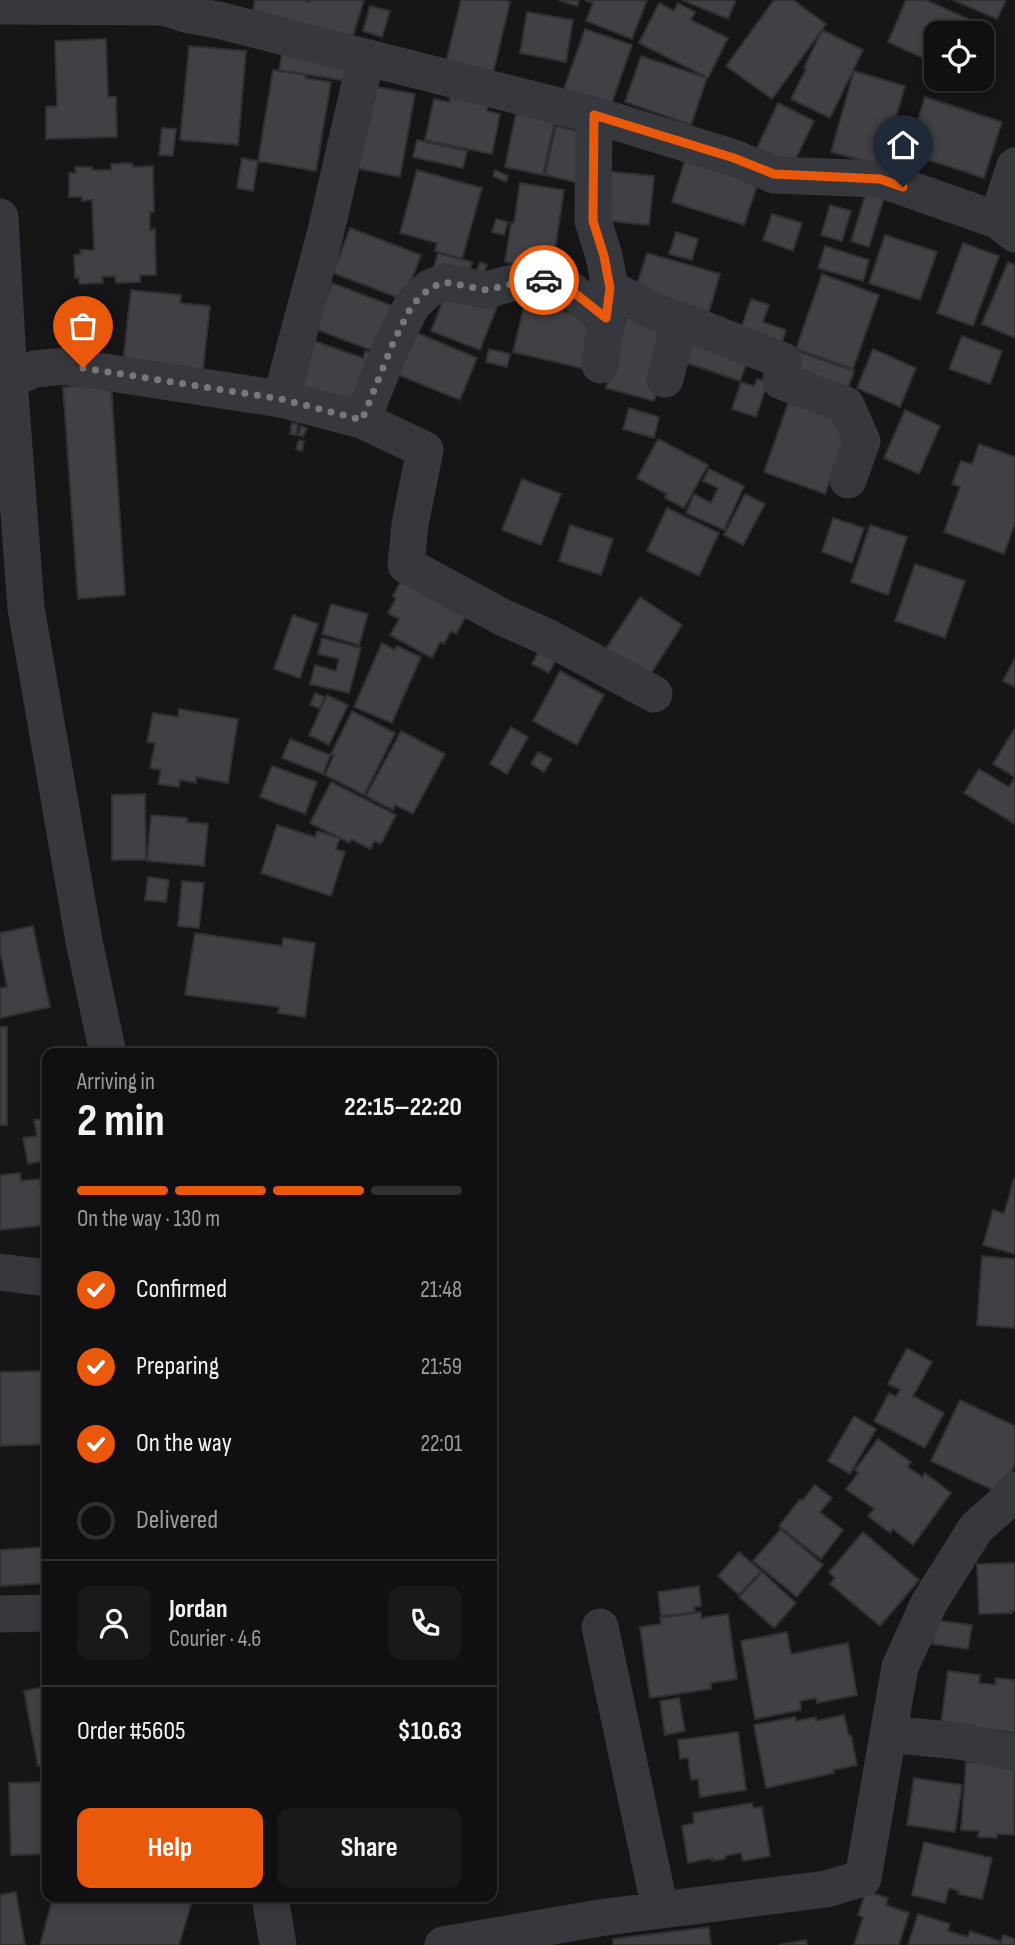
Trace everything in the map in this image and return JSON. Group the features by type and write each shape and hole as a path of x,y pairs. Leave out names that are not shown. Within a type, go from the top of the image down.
{"street":[{"path":"0,6 165,3 185,14 594,115 734,158 774,174 880,179 1006,227 1015,166"},
{"path":"281,399 325,235 366,58"},
{"path":"594,115 593,221 604,256 608,303 600,365"},
{"path":"0,217 6,367 26,608 84,941 107,1048"},
{"path":"362,420 393,343 412,305 430,288 444,282 486,290 542,280 562,283 608,303 653,310 783,361 782,382 846,405 862,441 848,480"},
{"path":"665,379 680,320"},
{"path":"6,367 35,369 65,366 281,399 362,420 425,450 410,524 406,565 654,694"},
{"path":"0,1272 42,1277"},
{"path":"443,1945 601,1931 660,1909 827,1889 863,1878 900,1667 929,1603 976,1528 1012,1496 1015,1490"},
{"path":"0,1614 42,1613"},
{"path":"600,1627 660,1909"},
{"path":"888,1734 959,1741 1015,1753"},
{"path":"271,1902 278,1945"}],"building":[{"path":"255,0 364,0 352,39 253,10"},
{"path":"461,0 510,2 493,74 446,62"},
{"path":"558,0 579,0 577,6"},
{"path":"585,0 647,0 632,39 586,21 593,3"},
{"path":"682,0 736,0 728,19"},
{"path":"774,0 793,0 826,24 772,99 726,66"},
{"path":"906,0 926,0 973,21 924,21 924,58 888,42"},
{"path":"953,0 1006,0 997,19"},
{"path":"659,3 674,11 678,3 695,12 691,20 728,38 708,78 639,43"},
{"path":"370,6 390,11 382,37 363,31"},
{"path":"527,12 573,20 566,62 520,53"},
{"path":"585,29 632,45 610,108 563,92"},
{"path":"822,30 863,50 830,118 791,99"},
{"path":"106,39 108,97 116,97 117,137 46,139 46,107 57,106 55,41"},
{"path":"189,46 246,51 238,145 180,140"},
{"path":"283,49 351,61 347,81 279,70"},
{"path":"641,56 707,78 691,125 625,102"},
{"path":"273,70 331,82 316,171 258,161"},
{"path":"854,71 905,86 882,166 831,152"},
{"path":"367,85 415,94 400,177 351,167"},
{"path":"451,95 488,103 487,111 500,114 492,154 425,140 434,99 449,102"},
{"path":"925,97 1002,122 984,178 907,153"},
{"path":"518,103 557,111 543,175 505,167"},
{"path":"778,103 814,121 793,165 757,148"},
{"path":"556,126 590,134 579,183 545,175"},
{"path":"162,128 176,129 173,156 159,155"},
{"path":"417,140 467,151 463,168 413,157"},
{"path":"687,154 760,177 744,225 672,202"},
{"path":"242,158 258,161 253,191 237,188"},
{"path":"132,163 133,167 153,166 154,212 150,212 150,230 155,229 156,275 140,275 140,282 116,283 115,276 102,277 103,283 79,284 79,277 75,278 74,255 81,254 80,250 94,250 92,200 82,201 82,197 69,197 69,173 76,173 75,167 111,170 111,164"},
{"path":"417,170 482,188 462,259 435,251 437,243 400,233"},
{"path":"495,170 508,176 506,182 493,176"},
{"path":"604,171 654,176 649,225 599,220"},
{"path":"520,183 564,190 552,269 505,262"},
{"path":"866,193 884,198 869,247 851,241"},
{"path":"830,205 851,211 842,241 821,235"},
{"path":"772,214 802,223 793,251 763,240"},
{"path":"496,219 508,222 504,235 492,232"},
{"path":"350,228 421,255 404,300 333,273"},
{"path":"676,232 698,239 692,260 669,254"},
{"path":"885,235 937,252 920,300 869,283"},
{"path":"963,243 999,256 973,326 937,313"},
{"path":"825,246 869,260 863,281 818,268"},
{"path":"438,253 472,262 468,279 433,270"},
{"path":"647,253 720,274 707,319 633,297"},
{"path":"480,262 487,265 484,273 477,270"},
{"path":"1008,262 1015,265 1015,338 982,324"},
{"path":"822,274 879,295 853,369 796,349"},
{"path":"332,283 401,309 384,355 315,329"},
{"path":"449,285 498,304 480,350 431,331"},
{"path":"131,290 181,295 180,303 210,306 203,370 123,362"},
{"path":"751,299 769,305 763,322 786,330 780,349 739,335"},
{"path":"525,302 597,320 585,369 513,352"},
{"path":"626,317 674,330 654,401 606,388"},
{"path":"408,329 477,358 460,400 391,372"},
{"path":"687,333 750,354 740,381 678,360"},
{"path":"962,336 1002,351 990,384 949,369"},
{"path":"311,340 363,358 365,351 382,357 364,410 295,387"},
{"path":"489,349 510,354 507,367 486,362"},
{"path":"873,349 916,368 900,407 857,388"},
{"path":"797,351 854,371 846,394 788,373"},
{"path":"757,379 768,382 756,417 732,409 741,382 754,386"},
{"path":"111,383 125,595 78,599 63,387"},
{"path":"790,398 852,420 825,494 764,472"},
{"path":"629,408 659,417 654,438 623,429"},
{"path":"905,410 940,426 919,474 884,458"},
{"path":"292,423 298,424 296,435 290,434"},
{"path":"301,426 307,428 303,437 298,435"},
{"path":"658,439 708,465 684,508 665,498 667,494 637,478"},
{"path":"299,440 304,441 302,451 296,449"},
{"path":"979,444 1015,457 1015,523 1004,554 944,532 960,487 952,484 961,461 972,464"},
{"path":"709,469 744,486 724,530 686,513 694,494 711,503 718,488 703,481"},
{"path":"522,479 561,494 541,545 502,530"},
{"path":"745,494 765,504 743,545 724,535"},
{"path":"667,508 719,533 699,576 647,551"},
{"path":"833,518 864,528 852,563 822,552"},
{"path":"570,525 613,539 601,575 559,561"},
{"path":"870,525 907,537 888,595 851,582"},
{"path":"915,564 965,581 945,638 895,621"},
{"path":"405,573 470,609 456,634 451,631 444,644 440,642 432,658 390,635 399,619 388,613"},
{"path":"640,597 682,625 646,681 603,653"},
{"path":"331,604 368,614 359,645 322,634"},
{"path":"293,615 318,624 300,678 274,669"},
{"path":"322,638 361,648 349,693 310,684 315,665 336,671 339,659 318,654"},
{"path":"382,643 395,650 397,646 421,657 392,723 354,707"},
{"path":"542,646 558,655 549,673 532,664"},
{"path":"1015,658 1015,687 1003,681"},
{"path":"560,671 604,695 577,745 533,721"},
{"path":"315,693 324,697 320,709 310,705"},
{"path":"327,695 348,705 329,745 309,735"},
{"path":"179,709 238,719 228,783 196,777 196,783 180,780 179,787 158,784 161,770 150,768 155,743 147,742 153,713 178,717"},
{"path":"352,711 395,733 364,795 325,775 334,755 331,754"},
{"path":"511,727 528,737 507,774 490,764"},
{"path":"1015,728 1015,777 993,764"},
{"path":"401,731 445,754 413,814 395,805 393,810 366,796"},
{"path":"290,739 330,755 323,774 282,758"},
{"path":"538,752 552,759 544,772 531,764"},
{"path":"272,766 317,782 305,814 260,797"},
{"path":"979,769 1009,787 1015,777 1015,824 964,793"},
{"path":"331,782 396,815 381,844 374,841 371,849 351,839 350,843 310,823"},
{"path":"145,794 146,860 112,860 112,795"},
{"path":"151,815 187,818 187,822 208,824 204,866 147,861"},
{"path":"277,825 315,837 317,831 340,838 336,849 345,852 331,896 261,873"},
{"path":"148,877 169,880 166,902 145,900"},
{"path":"182,881 204,883 199,928 178,926"},
{"path":"33,926 50,1007 0,1018 0,988 7,987 0,951 0,933"},
{"path":"195,933 282,946 283,938 315,943 305,1017 278,1013 279,1007 185,995"},
{"path":"0,1027 7,1027 7,1125 0,1125"},
{"path":"42,1119 42,1161 28,1164 23,1138 37,1136 34,1120"},
{"path":"20,1173 21,1181 40,1179 42,1225 0,1230 0,1175"},
{"path":"1014,1179 1015,1254 983,1245 993,1210 1004,1214"},
{"path":"982,1256 1015,1259 1015,1328 977,1325"},
{"path":"907,1348 932,1362 913,1396 944,1413 925,1448 874,1421 889,1393 896,1397 900,1390 888,1384"},
{"path":"42,1371 42,1444 0,1446 0,1372"},
{"path":"960,1400 1015,1426 1015,1464 1001,1494 931,1461"},
{"path":"854,1416 876,1429 850,1474 828,1461"},
{"path":"878,1439 911,1462 908,1467 922,1477 925,1473 951,1493 913,1545 893,1529 890,1533 868,1516 874,1509 846,1489 858,1473 855,1470"},
{"path":"815,1485 832,1498 820,1512 843,1530 821,1559 779,1526"},
{"path":"781,1529 823,1565 797,1597 753,1561"},
{"path":"863,1532 919,1580 880,1626 830,1584 835,1578 829,1572"},
{"path":"42,1547 42,1583 0,1586 0,1550"},
{"path":"739,1552 761,1571 739,1595 718,1576"},
{"path":"1015,1563 1015,1611 979,1614 977,1564"},
{"path":"762,1572 796,1603 774,1628 739,1597"},
{"path":"699,1586 701,1606 694,1607 695,1612 661,1616 658,1592"},
{"path":"701,1612 701,1618 728,1614 737,1679 711,1683 711,1689 650,1698 640,1627 661,1624 660,1618"},
{"path":"935,1620 972,1625 968,1649 932,1644"},
{"path":"787,1632 791,1654 848,1643 857,1695 817,1703 816,1698 800,1701 801,1710 755,1719 741,1641"},
{"path":"948,1671 980,1675 979,1683 995,1685 996,1678 1015,1680 1015,1733 941,1723"},
{"path":"42,1687 42,1765 38,1766 24,1691"},
{"path":"679,1698 685,1731 665,1735 660,1701"},
{"path":"844,1715 857,1765 833,1770 834,1773 766,1788 754,1725 795,1717 796,1721 816,1717 816,1721"},
{"path":"738,1732 746,1790 700,1797 698,1779 691,1780 688,1758 680,1759 678,1740"},
{"path":"966,1762 1015,1764 1014,1835 978,1837 979,1831 961,1830"},
{"path":"914,1778 962,1785 955,1832 907,1825"},
{"path":"42,1782 42,1854 11,1855 9,1783"},
{"path":"752,1803 753,1808 762,1807 770,1856 743,1861 741,1853 725,1856 725,1859 712,1861 712,1858 688,1863 682,1826 694,1823 693,1813"},
{"path":"924,1842 992,1858 982,1899 958,1894 959,1891 949,1888 945,1903 912,1895"},
{"path":"866,1891 888,1898 886,1905 909,1913 899,1945 854,1945 863,1917 858,1915"},
{"path":"16,1892 25,1945 0,1945 0,1895"},
{"path":"52,1902 192,1902 179,1945 40,1945"},
{"path":"918,1914 950,1924 948,1931 968,1937 970,1931 1000,1941 999,1945 908,1945"},
{"path":"709,1927 711,1945 613,1945 613,1939"},
{"path":"1003,1935 1015,1939 1015,1945 1000,1945"},
{"path":"806,1940 807,1945 778,1945"}],"way so far":[{"path":"83,368 281,399 362,420 393,343 412,305 430,288 444,282 486,290 544,280"}],"route":[{"path":"544,280 562,283 606,318 610,288 593,221 594,115 734,158 774,174 880,179 903,187"}]}
